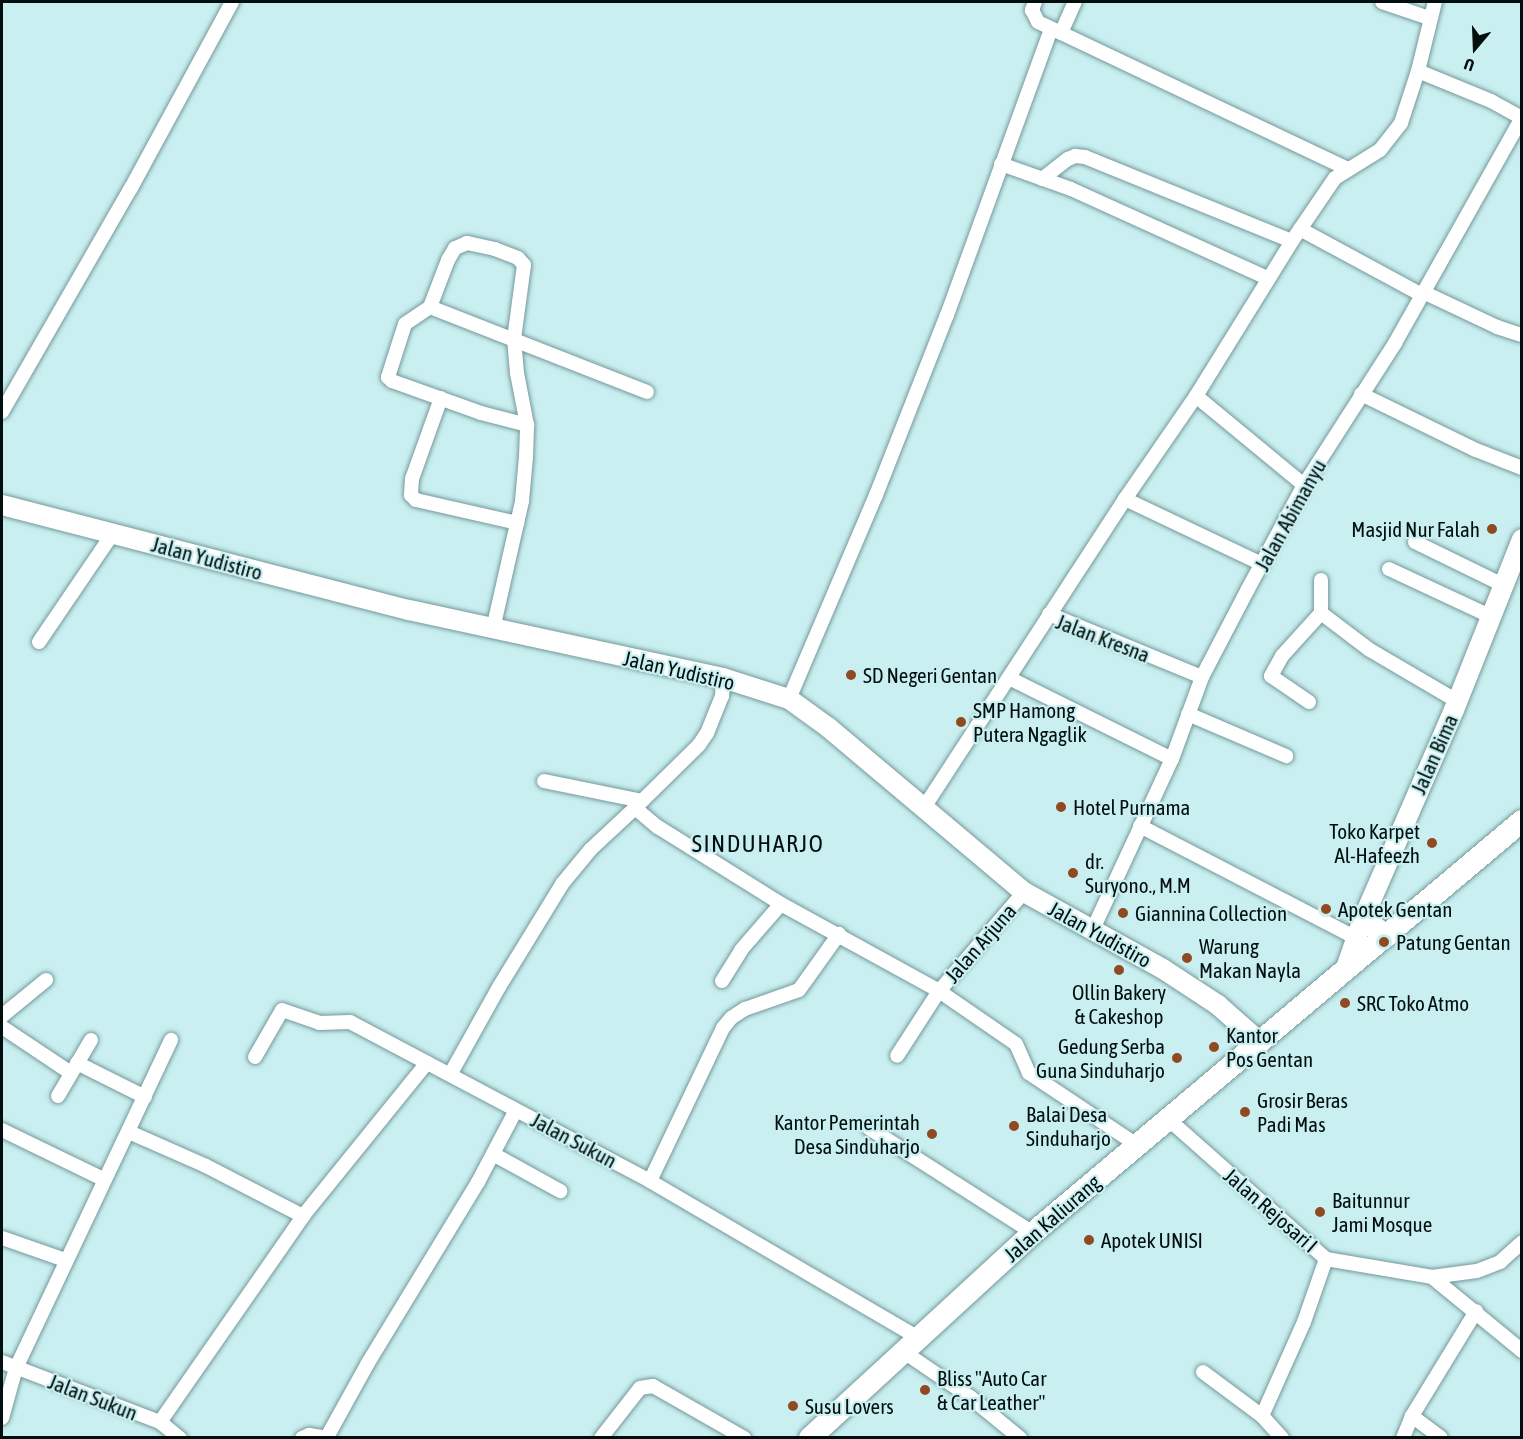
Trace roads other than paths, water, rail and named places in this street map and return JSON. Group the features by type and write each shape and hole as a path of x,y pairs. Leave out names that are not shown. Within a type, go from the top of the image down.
{"main road":[{"name":"Jalan Kaliurang","path":"810,1437 1033,1233 1521,821"},
{"path":"1360,928 1386,936"}],"street":[{"path":"2,412 131,188 232,2"},
{"path":"1035,2 1032,10 1038,22 1347,169"},
{"path":"789,699 881,484 947,315 1001,164 1056,31 1075,2"},
{"path":"1382,2 1429,18"},
{"path":"1049,614 1196,396 1296,235 1335,178 1347,169 1371,158 1390,139 1401,123 1418,71 1429,18 1435,2"},
{"path":"1418,71 1491,101 1521,118"},
{"name":"Jalan Abimanyu","path":"1093,929 1172,759 1202,677 1304,485 1395,343 1521,118"},
{"path":"1042,180 1068,159 1075,156 1085,157 1296,235 1497,327 1521,335"},
{"path":"1001,164 1071,189 1269,279"},
{"path":"493,629 517,523 526,457 527,425 517,374 514,339 524,265 518,258 495,249 467,243 455,248 430,307 405,324 388,377 392,381 482,413 527,425"},
{"path":"430,307 647,392"},
{"path":"1361,394 1476,450 1521,468"},
{"path":"1196,396 1304,485"},
{"path":"441,398 412,479 411,495 416,500 517,523"},
{"path":"1125,499 1262,564"},
{"name":"Jalan Yudistiro","path":"2,505 398,608 723,678 789,699 829,728 1024,892 1163,969 1218,1005 1260,1042"},
{"path":"39,642 113,533"},
{"name":"Jalan Bima","path":"1346,968 1360,928 1457,701 1521,539"},
{"path":"1415,542 1503,585"},
{"path":"1389,569 1490,616"},
{"path":"1309,702 1271,676 1282,656 1321,613 1321,580"},
{"path":"1321,613 1370,650 1457,701"},
{"name":"Jalan Kresna","path":"923,809 1049,614 1202,677"},
{"path":"451,1073 499,987 562,885 591,849 699,745 707,733 722,696 723,678"},
{"path":"1008,678 1172,759"},
{"path":"1188,714 1286,756"},
{"path":"544,781 638,804 658,826 781,904 939,991 897,1056"},
{"path":"1140,825 1360,928"},
{"name":"Jalan Arjuna","path":"1024,892 939,991 1016,1044 1029,1073 1137,1145"},
{"path":"722,981 741,950 781,904"},
{"path":"650,1180 731,1017 745,1009 799,990 823,953 839,934"},
{"path":"2,1016 46,980"},
{"path":"255,1057 278,1016 286,1010 319,1023 350,1022 427,1063 451,1073 516,1110"},
{"path":"2,1027 74,1068 145,1097"},
{"path":"58,1096 91,1040"},
{"path":"2,1418 16,1368 103,1179 129,1132 171,1040"},
{"path":"160,1422 303,1216 427,1063"},
{"name":"Jalan Sukun","path":"302,1437 309,1435 328,1437 368,1363 493,1154 516,1110 650,1180 911,1345 1020,1437"},
{"name":"Jalan Rejosari I","path":"1168,1119 1326,1259 1432,1277 1477,1271 1500,1262 1521,1242"},
{"path":"869,1128 1033,1233"},
{"path":"2,1130 103,1179"},
{"path":"129,1132 206,1166 303,1216"},
{"path":"493,1154 560,1191"},
{"path":"2,1238 65,1260"},
{"path":"1262,1416 1304,1322 1326,1259"},
{"path":"1432,1277 1476,1311 1521,1351"},
{"path":"1402,1437 1412,1416 1476,1311"},
{"name":"Jalan Sukun","path":"2,1362 160,1422 180,1437"},
{"path":"1203,1372 1262,1416 1282,1437"},
{"path":"601,1437 640,1388 652,1386 744,1437"},
{"path":"1412,1416 1441,1437"}],"place":[{"name":"Masjid Nur Falah","path":"1492,529"},
{"name":"SD Negeri Gentan","path":"851,675"},
{"name":"SMP Hamong Putera Ngaglik","path":"961,722"},
{"name":"Hotel Purnama","path":"1061,807"},
{"name":"Toko Karpet Al-Hafeezh","path":"1432,843"},
{"name":"dr. Suryono., M.M","path":"1073,873"},
{"name":"Apotek Gentan","path":"1326,909"},
{"name":"Giannina Collection","path":"1123,913"},
{"name":"Patung Gentan","path":"1384,942"},
{"name":"Warung Makan Nayla","path":"1187,958"},
{"name":"Ollin Bakery & Cakeshop","path":"1119,970"},
{"name":"SRC Toko Atmo","path":"1345,1003"},
{"name":"Kantor Pos Gentan","path":"1214,1047"},
{"name":"Gedung Serba Guna Sinduharjo","path":"1177,1058"},
{"name":"Grosir Beras Padi Mas","path":"1245,1112"},
{"name":"Balai Desa Sinduharjo","path":"1014,1126"},
{"name":"Kantor Pemerintah Desa Sinduharjo","path":"932,1134"},
{"name":"Baitunnur Jami Mosque","path":"1320,1212"},
{"name":"Apotek UNISI","path":"1089,1240"},
{"name":"Bliss \"Auto Car & Car Leather\"","path":"925,1390"},
{"name":"Susu Lovers","path":"793,1406"}],"district":[{"name":"SINDUHARJO","path":"758,844"}]}
